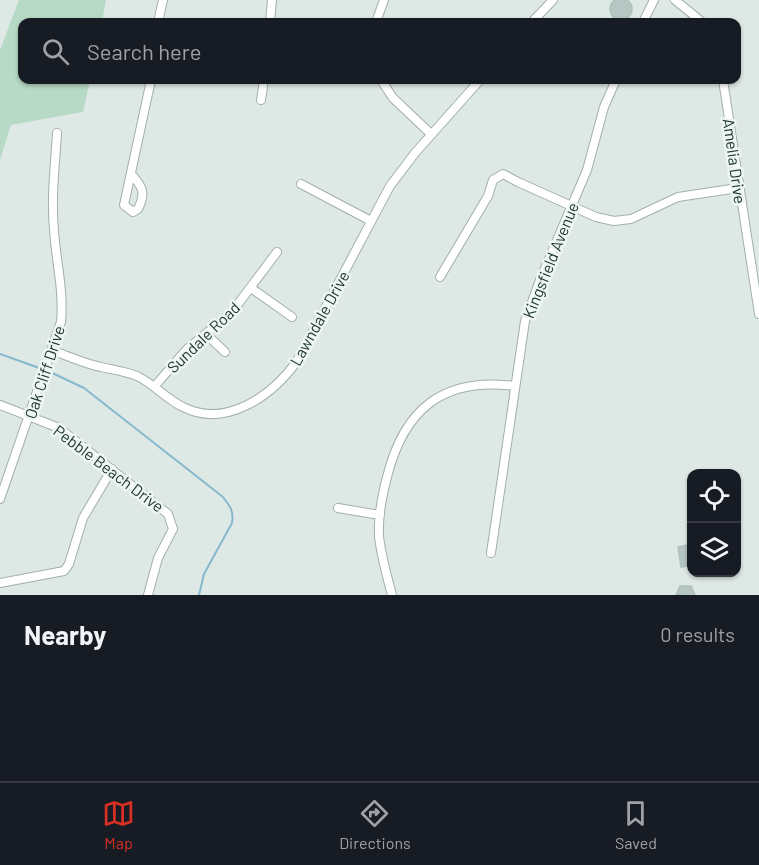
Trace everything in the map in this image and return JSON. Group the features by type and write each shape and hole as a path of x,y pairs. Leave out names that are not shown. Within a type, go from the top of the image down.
{"street":[{"path":"159,18 163,0"},
{"path":"270,18 272,0"},
{"path":"377,18 384,0"},
{"path":"536,18 553,0"},
{"path":"645,18 654,0"},
{"path":"675,0 697,18"},
{"path":"131,174 150,84"},
{"path":"261,100 263,84"},
{"path":"384,84 393,98 431,134"},
{"name":"Lawndale Drive","path":"53,351 93,365 134,374 177,404 204,414 227,412 263,396 284,377 297,361 399,173 476,84"},
{"name":"Kingsfield Avenue","path":"491,553 513,386 531,300 587,170 604,106 614,84"},
{"name":"Amelia Drive","path":"724,84 759,314"},
{"name":"Oak Cliff Drive","path":"0,499 59,332 63,303 54,229 57,133"},
{"path":"440,277 496,177 507,175 605,219 623,221 678,197 738,188"},
{"path":"301,184 371,221"},
{"name":"Sundale Road","path":"154,387 187,349 207,335 231,312 276,252"},
{"name":"Sundale Road","path":"250,288 292,317"},
{"path":"207,335 225,352"},
{"path":"392,595 381,547 380,515 395,450 410,422 423,407 441,394 465,385 485,383 513,386"},
{"name":"Pebble Beach Drive","path":"0,405 64,431 168,514 173,523 172,532 154,567 148,595"},
{"path":"0,583 64,571 69,564 83,519 112,469"},
{"path":"338,508 380,515"}],"green space":[{"path":"19,0 106,0 103,18 18,18 18,84 89,84 83,112 11,125 0,160 0,50"}],"building":[{"path":"625,-1 631,5 629,17 613,17 610,9 613,1"},
{"path":"687,545 687,566 681,567 678,547"},
{"path":"680,586 691,586 695,595 676,595"}],"waterway":[{"path":"0,354 42,369"},
{"path":"48,371 84,388 228,503 232,512 232,523 204,574 199,595"}]}
